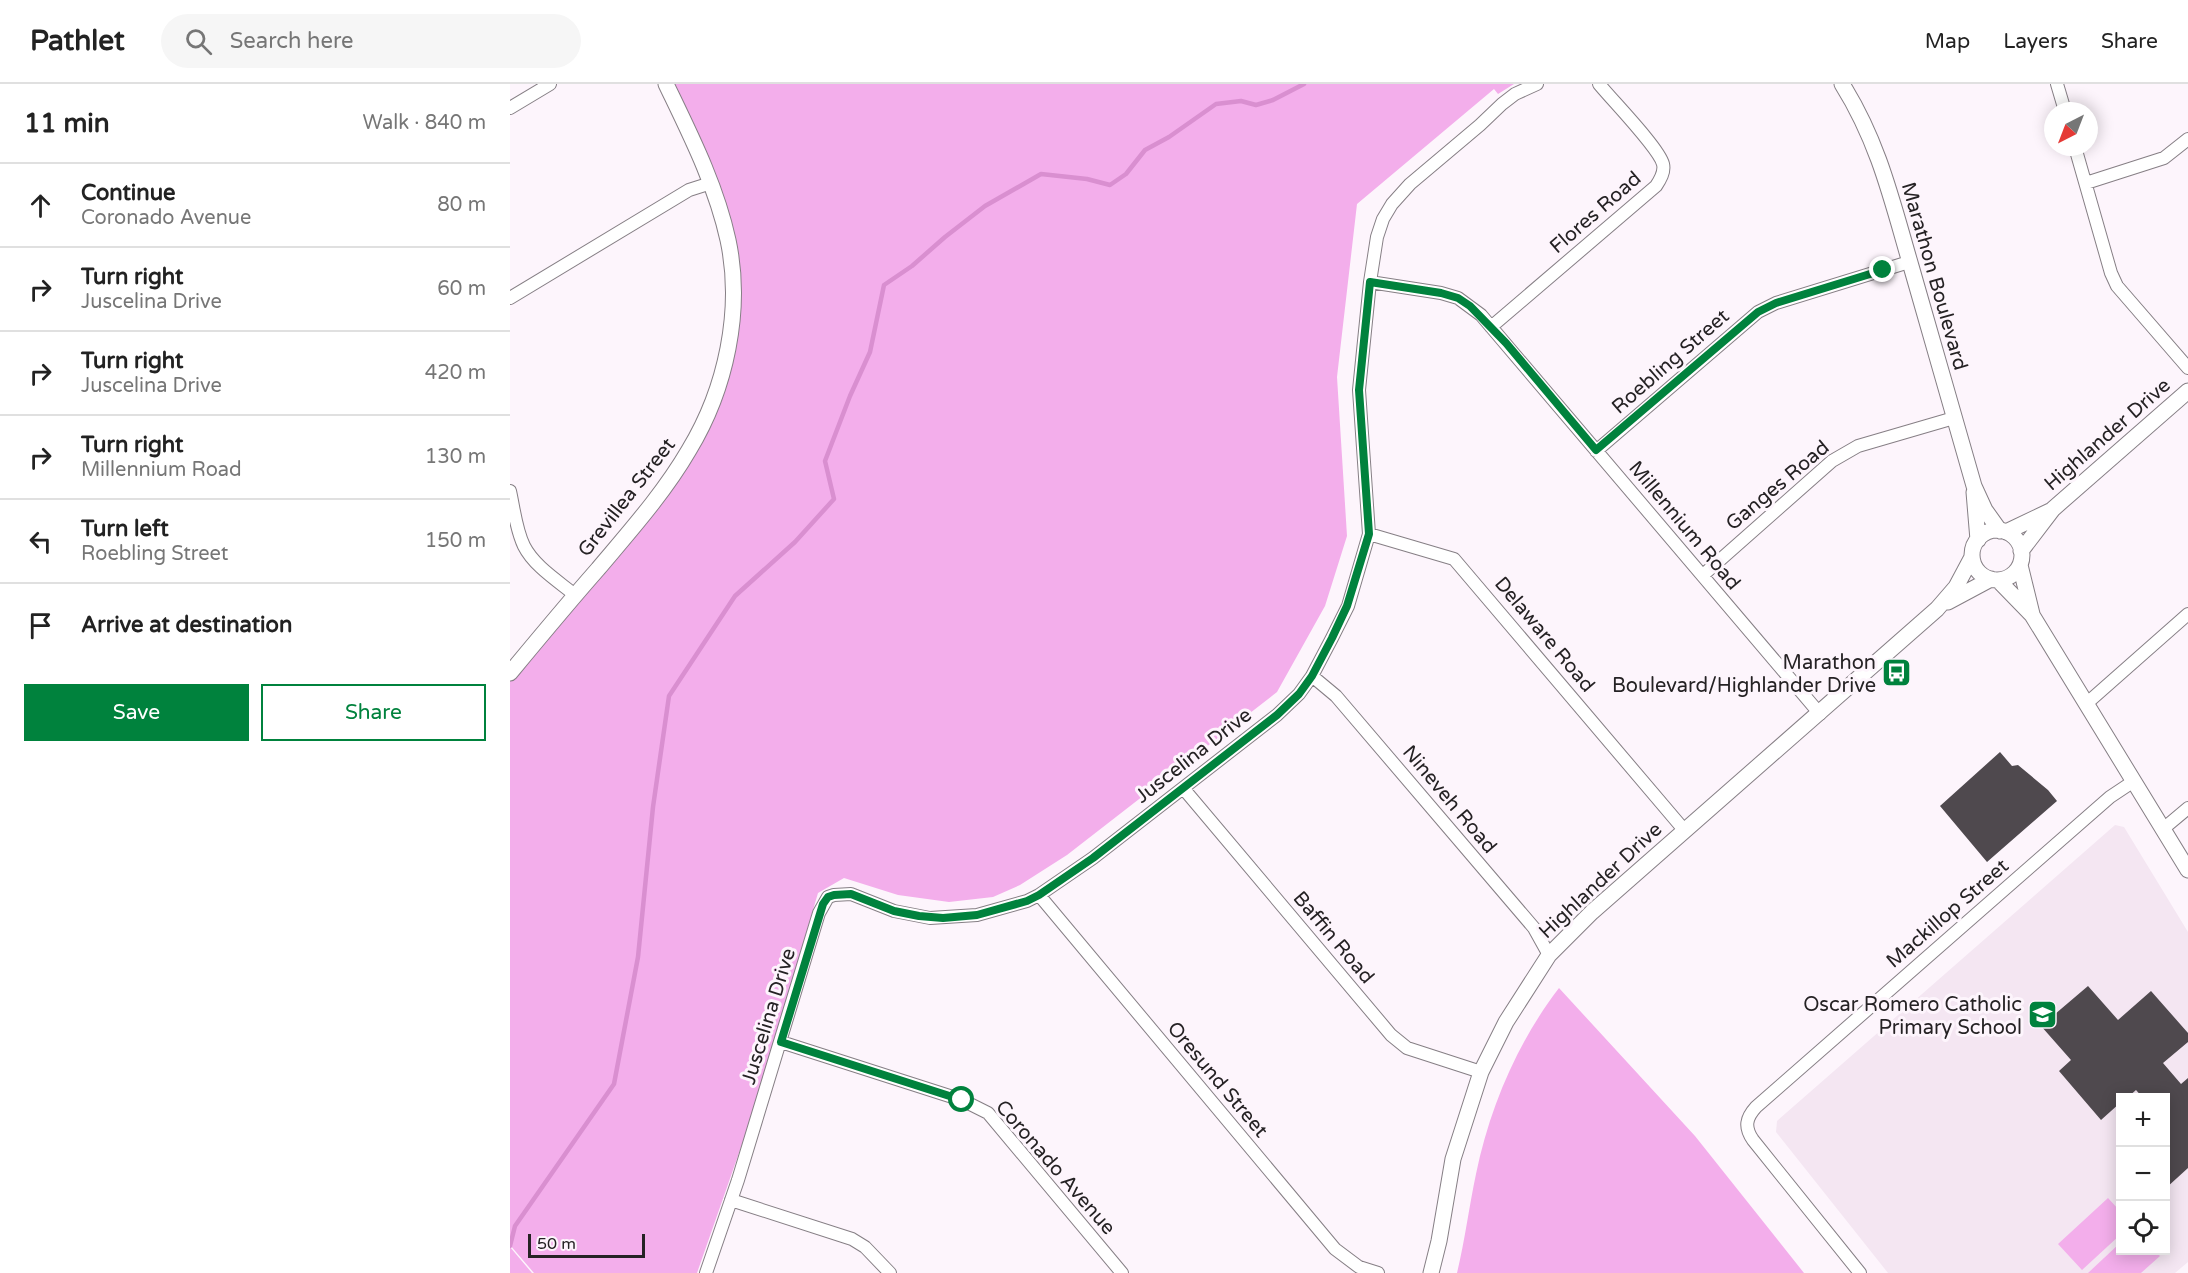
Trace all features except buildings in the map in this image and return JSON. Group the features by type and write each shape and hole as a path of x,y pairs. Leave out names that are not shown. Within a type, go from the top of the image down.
{"street":[{"path":"510,108 550,84"},
{"name":"Grevillea Street","path":"510,673 640,519 690,449 717,390 728,351 732,289 728,242 711,183 666,84"},
{"name":"Juscelina Drive","path":"706,1273 781,1042 819,913 828,897 851,894 894,911 943,918 995,911 1039,895 1093,858 1277,715 1299,694 1312,676 1347,606 1369,534 1359,390 1370,282 1377,237 1383,219 1392,204 1410,184 1502,104 1515,94 1537,84"},
{"name":"Flores Road","path":"1491,327 1656,186 1662,177 1664,165 1655,150 1599,84"},
{"name":"Marathon Boulevard","path":"1842,84 1866,125 1873,144 1974,486 1985,510 2003,532"},
{"path":"2056,84 2062,102"},
{"path":"2086,183 2164,158 2188,139"},
{"path":"2078,156 2111,273 2117,286 2188,368"},
{"path":"510,298 689,190 711,183"},
{"name":"Roebling Street","path":"1596,450 1758,312 1776,303 1909,262"},
{"name":"Millennium Road","path":"1370,282 1441,293 1458,298 1476,311 1820,714"},
{"name":"Highlander Drive","path":"2021,558 2053,509 2188,391"},
{"name":"Ganges Road","path":"1703,575 1832,461 1844,453 1858,446 1954,418"},
{"name":"Marathon Boulevard","path":"1974,486 1978,540"},
{"path":"510,491 521,536 528,553 575,595"},
{"name":"Highlander Drive","path":"2003,532 2053,509"},
{"path":"2032,615 2018,543 2003,532 1987,533 1978,540 1972,557 1978,571 1994,580 2032,615 2188,870"},
{"name":"Delaware Road","path":"1369,534 1454,559 1685,831"},
{"name":"Highlander Drive","path":"1431,1273 1453,1159 1481,1072 1506,1022 1550,955 1592,912 1938,609 1956,587 1972,557"},
{"path":"1994,580 2011,576 2021,558"},
{"name":"Highlander Drive","path":"1938,609 1994,580"},
{"path":"2086,704 2188,614"},
{"name":"Nineveh Road","path":"1312,676 1336,696 1511,901 1534,928 1550,955"},
{"name":"Mackillop Street","path":"1860,1273 1753,1140 1747,1127 1748,1117 1756,1107 2012,882 2110,797 2134,781"},
{"name":"Baffin Road","path":"1183,788 1391,1035 1407,1048 1481,1072"},
{"path":"2163,829 2188,808"},
{"name":"Oresund Street","path":"1039,895 1335,1249 1359,1267 1378,1273"},
{"name":"Coronado Avenue","path":"781,1042 962,1100 988,1113 1122,1273"},
{"path":"731,1200 852,1239 865,1247 890,1273"}],"shaded area":[{"path":"674,84 1514,84 1498,94 1494,89 1357,204 1337,377 1347,536 1325,606 1277,692 1067,855 1020,885 993,897 949,902 898,895 844,878 818,893 755,1107 697,1273 534,1273 510,1245 510,679 697,448 737,283"},
{"name":"Oscar Romero Catholic Primary School","path":"2115,825 2124,827 2188,932 2188,1262 2175,1273 1888,1273 1776,1132 1777,1121"},
{"path":"1559,988 1695,1136 1804,1273 1457,1273 1476,1174 1497,1100 1530,1031"},
{"path":"2108,1198 2116,1207 2116,1239 2082,1270 2058,1244"},
{"path":"510,1247 532,1273 510,1273"},
{"path":"2116,1247 2116,1255 2160,1256 2141,1273 2088,1273"}],"waterway":[{"path":"510,1246 515,1226 614,1084 638,957 653,807 669,696 735,596 795,542 834,499 825,461 870,352 884,285 912,266 985,206 1041,174 1087,179 1110,185 1126,174 1145,150 1169,137 1216,104 1241,101 1256,105 1273,100 1304,84"}],"place":[{"name":"Marathon Boulevard/Highlander Drive","path":"1897,673"},
{"name":"Oscar Romero Catholic Primary School","path":"2043,1015"}],"route":[{"path":"962,1100 781,1042 823,904 828,897 851,894 894,911 930,918 943,918 977,915 1027,901 1093,858 1277,715 1299,694 1323,657 1347,606 1369,534 1359,390 1370,282 1441,293 1458,298 1470,306 1506,343 1596,450 1758,312 1776,303 1883,270"}]}
